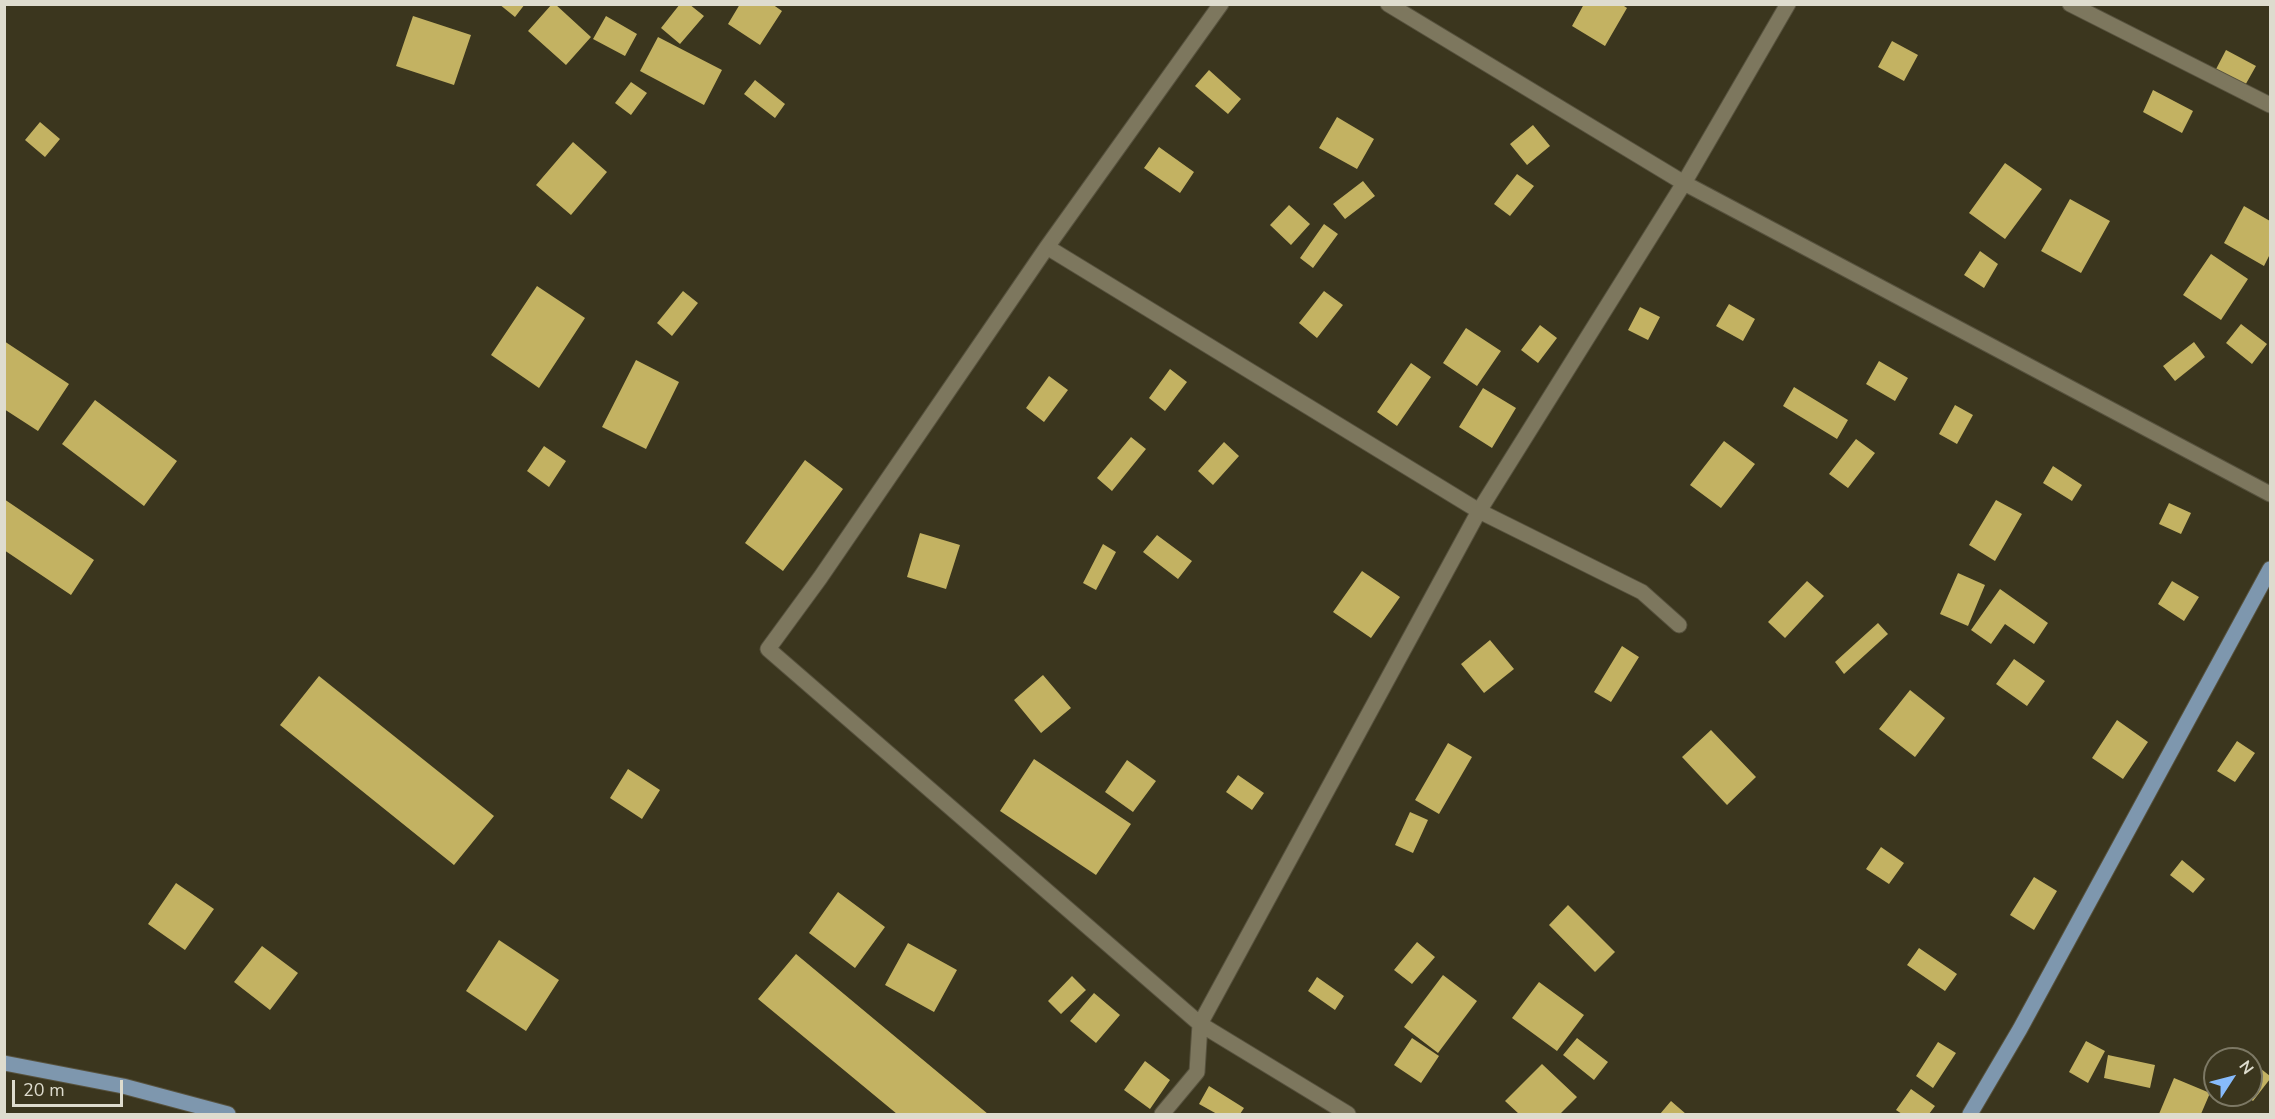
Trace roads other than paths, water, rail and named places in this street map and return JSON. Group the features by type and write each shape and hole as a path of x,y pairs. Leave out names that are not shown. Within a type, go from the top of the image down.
{"main road":[{"path":"1970,1114 2020,1029 2271,569"},
{"path":"4,1063 123,1086 228,1114"}],"street":[{"path":"1221,4 1047,247 820,578 768,649 1200,1024 1348,1114"},
{"path":"1388,4 1684,183 2271,494"},
{"path":"1162,1114 1197,1072 1200,1024 1479,511 1684,183 1788,4"},
{"path":"2070,4 2271,105"},
{"path":"1047,247 1479,511 1642,592 1679,625"}]}
